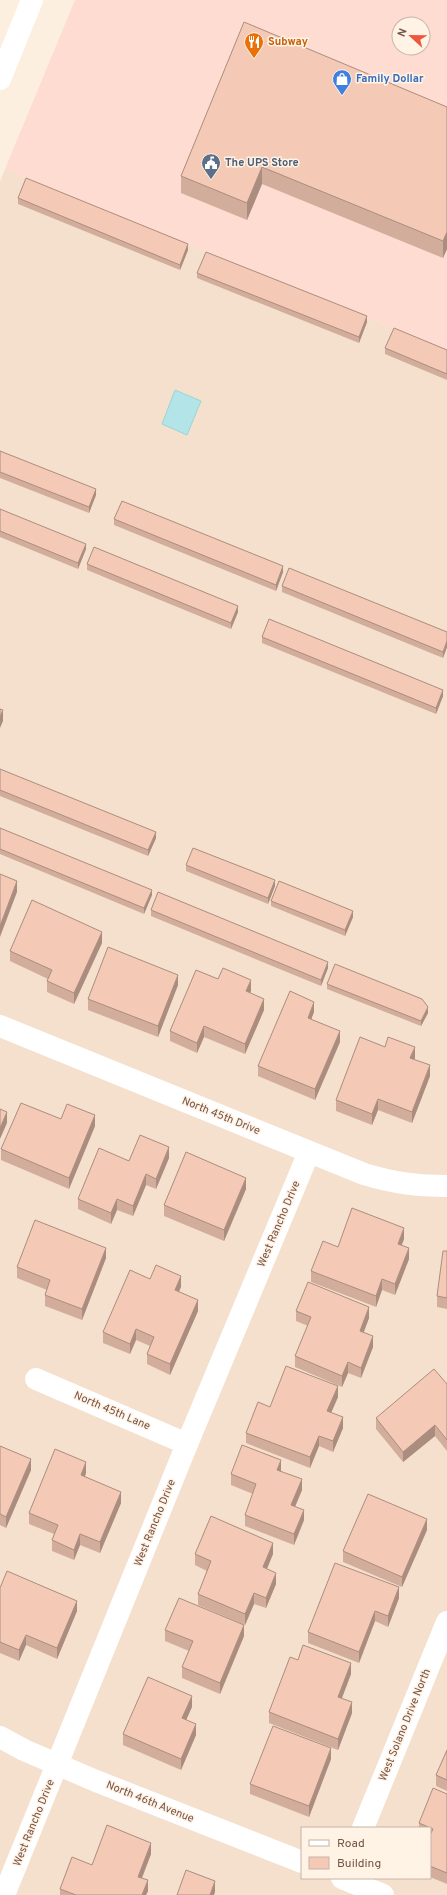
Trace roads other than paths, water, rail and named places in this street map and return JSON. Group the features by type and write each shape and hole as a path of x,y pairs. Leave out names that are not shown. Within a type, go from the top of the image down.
{"street":[{"path":"0,79 32,0"},
{"name":"North 45th Drive","path":"0,1026 309,1152 389,1182 415,1186 447,1186"},
{"name":"West Rancho Drive","path":"4,1895 187,1444 309,1152"},
{"name":"North 45th Lane","path":"36,1379 187,1444"},
{"name":"West Solano Drive North","path":"364,1827 447,1622"},
{"name":"North 46th Avenue","path":"0,1737 24,1750 58,1765 301,1862"},
{"path":"345,1879 383,1895"}],"water":[{"path":"175,390 201,401 187,435 162,424"}],"place":[{"name":"Subway","path":"254,59"},
{"name":"Family Dollar","path":"342,96"},
{"name":"The UPS Store","path":"211,180"}]}
